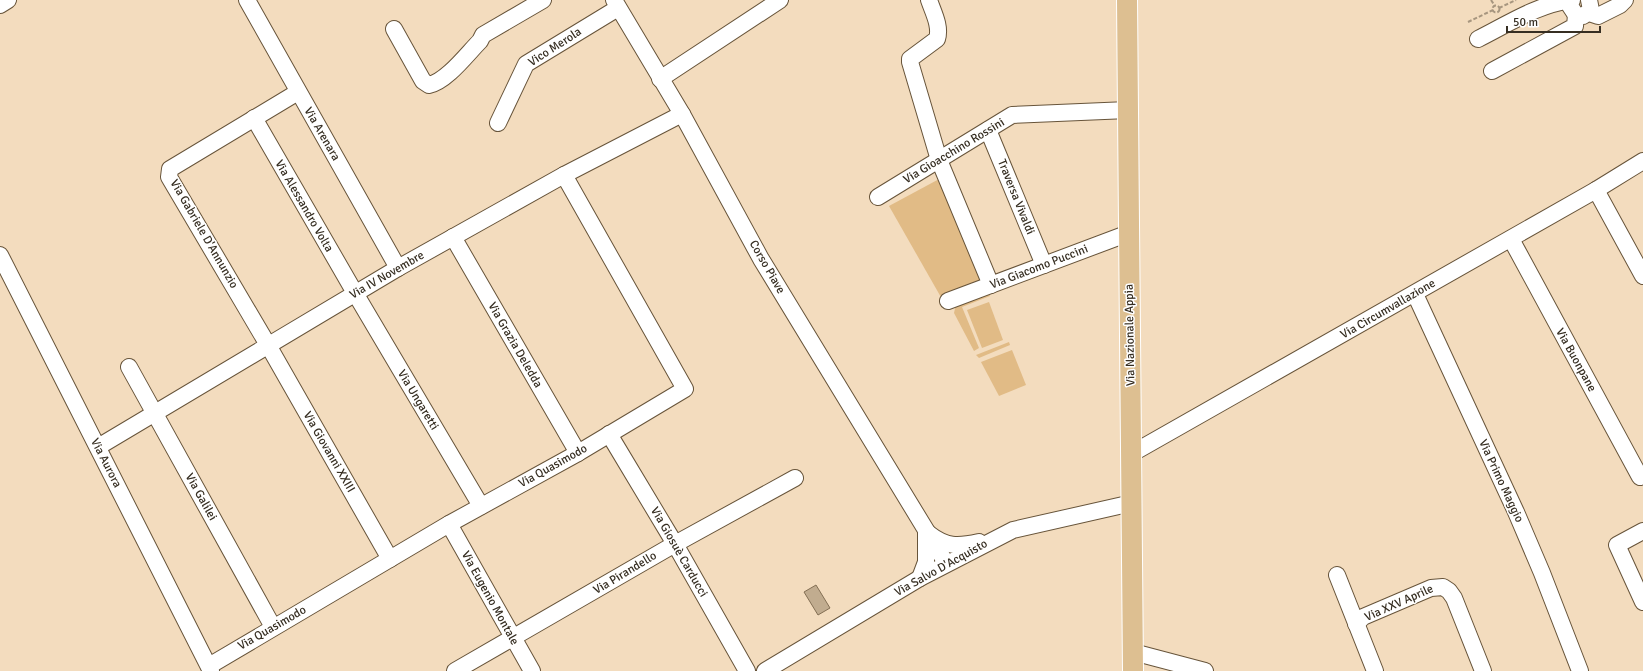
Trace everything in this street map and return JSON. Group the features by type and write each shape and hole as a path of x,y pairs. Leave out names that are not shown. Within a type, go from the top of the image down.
{"main road":[{"name":"Via Nazionale Appia","path":"1127,0 1133,661"}],"street":[{"path":"0,5 8,0"},
{"name":"Via Arenara","path":"248,0 298,92 398,268"},
{"path":"394,29 423,81 429,85 436,84 480,41 483,35 542,0"},
{"path":"660,79 780,0"},
{"path":"929,0 939,29 937,39 914,55 910,59 910,62 939,160 991,285"},
{"path":"1478,39 1534,5 1563,1 1580,6 1598,16 1620,5 1625,0"},
{"name":"Corso Piave","path":"616,4 682,114 761,259 946,564"},
{"name":"Vico Merola","path":"498,123 526,64 616,4"},
{"path":"1492,71 1575,26 1580,6"},
{"name":"Via Gabriele D'Annunzio","path":"268,345 169,177 170,169 298,92"},
{"name":"Via Gioacchino Rossini","path":"878,197 1012,115 1128,110"},
{"name":"Via IV Novembre","path":"98,447 354,293 564,175 682,114"},
{"name":"Via Alessandro Volta","path":"254,118 354,293"},
{"name":"Traversa Vivaldi","path":"988,130 1044,265"},
{"name":"Via Circumvallazione","path":"1132,454 1415,294 1596,190 1643,161"},
{"name":"Via Quasimodo","path":"210,668 273,628 449,524 578,452 684,389 564,175"},
{"path":"1596,190 1643,276"},
{"name":"Via Giacomo Puccini","path":"948,301 1129,233"},
{"name":"Via Grazia Deledda","path":"453,237 578,452"},
{"name":"Via Buonpane","path":"1510,239 1640,477 1643,475"},
{"name":"Via Aurora","path":"0,254 210,668"},
{"name":"Via Ungaretti","path":"354,293 481,506"},
{"name":"Via Primo Maggio","path":"1415,294 1542,573 1580,671"},
{"name":"Via Giovanni XXIII","path":"268,345 390,559"},
{"name":"Via Galilei","path":"129,367 273,628"},
{"name":"Via Giosuè Carducci","path":"609,434 675,544 747,671"},
{"name":"Via Pirandello","path":"455,671 514,639 675,544 795,478"},
{"name":"Via Salvo D'Acquisto","path":"765,671 920,578 1013,530 1132,503"},
{"name":"Via Eugenio Montale","path":"449,524 532,671"},
{"path":"920,578 926,562 926,531"},
{"name":"Corso Piave","path":"926,531 942,543 954,546 998,538"},
{"path":"1643,531 1617,545 1643,602"},
{"path":"1338,575 1375,671"},
{"name":"Via XXV Aprile","path":"1356,624 1363,617 1431,588 1443,587 1450,591 1454,598 1483,671"},
{"path":"1133,661 1205,671"}],"path":[{"path":"1492,0 1495,6 1500,8"},
{"path":"1468,22 1493,10 1497,12 1500,8 1516,0"},
{"path":"1493,10 1495,6"}],"shaded area":[{"path":"941,178 984,282 942,299 889,206"},
{"path":"989,293 990,296 962,307 979,348 974,351 954,313 956,304"},
{"path":"989,302 1003,340 982,348 967,310"},
{"path":"1009,342 1010,345 979,358 976,355"},
{"path":"1012,350 1026,385 999,396 981,362"}],"building":[{"path":"816,585 830,608 818,615 804,592"}]}
